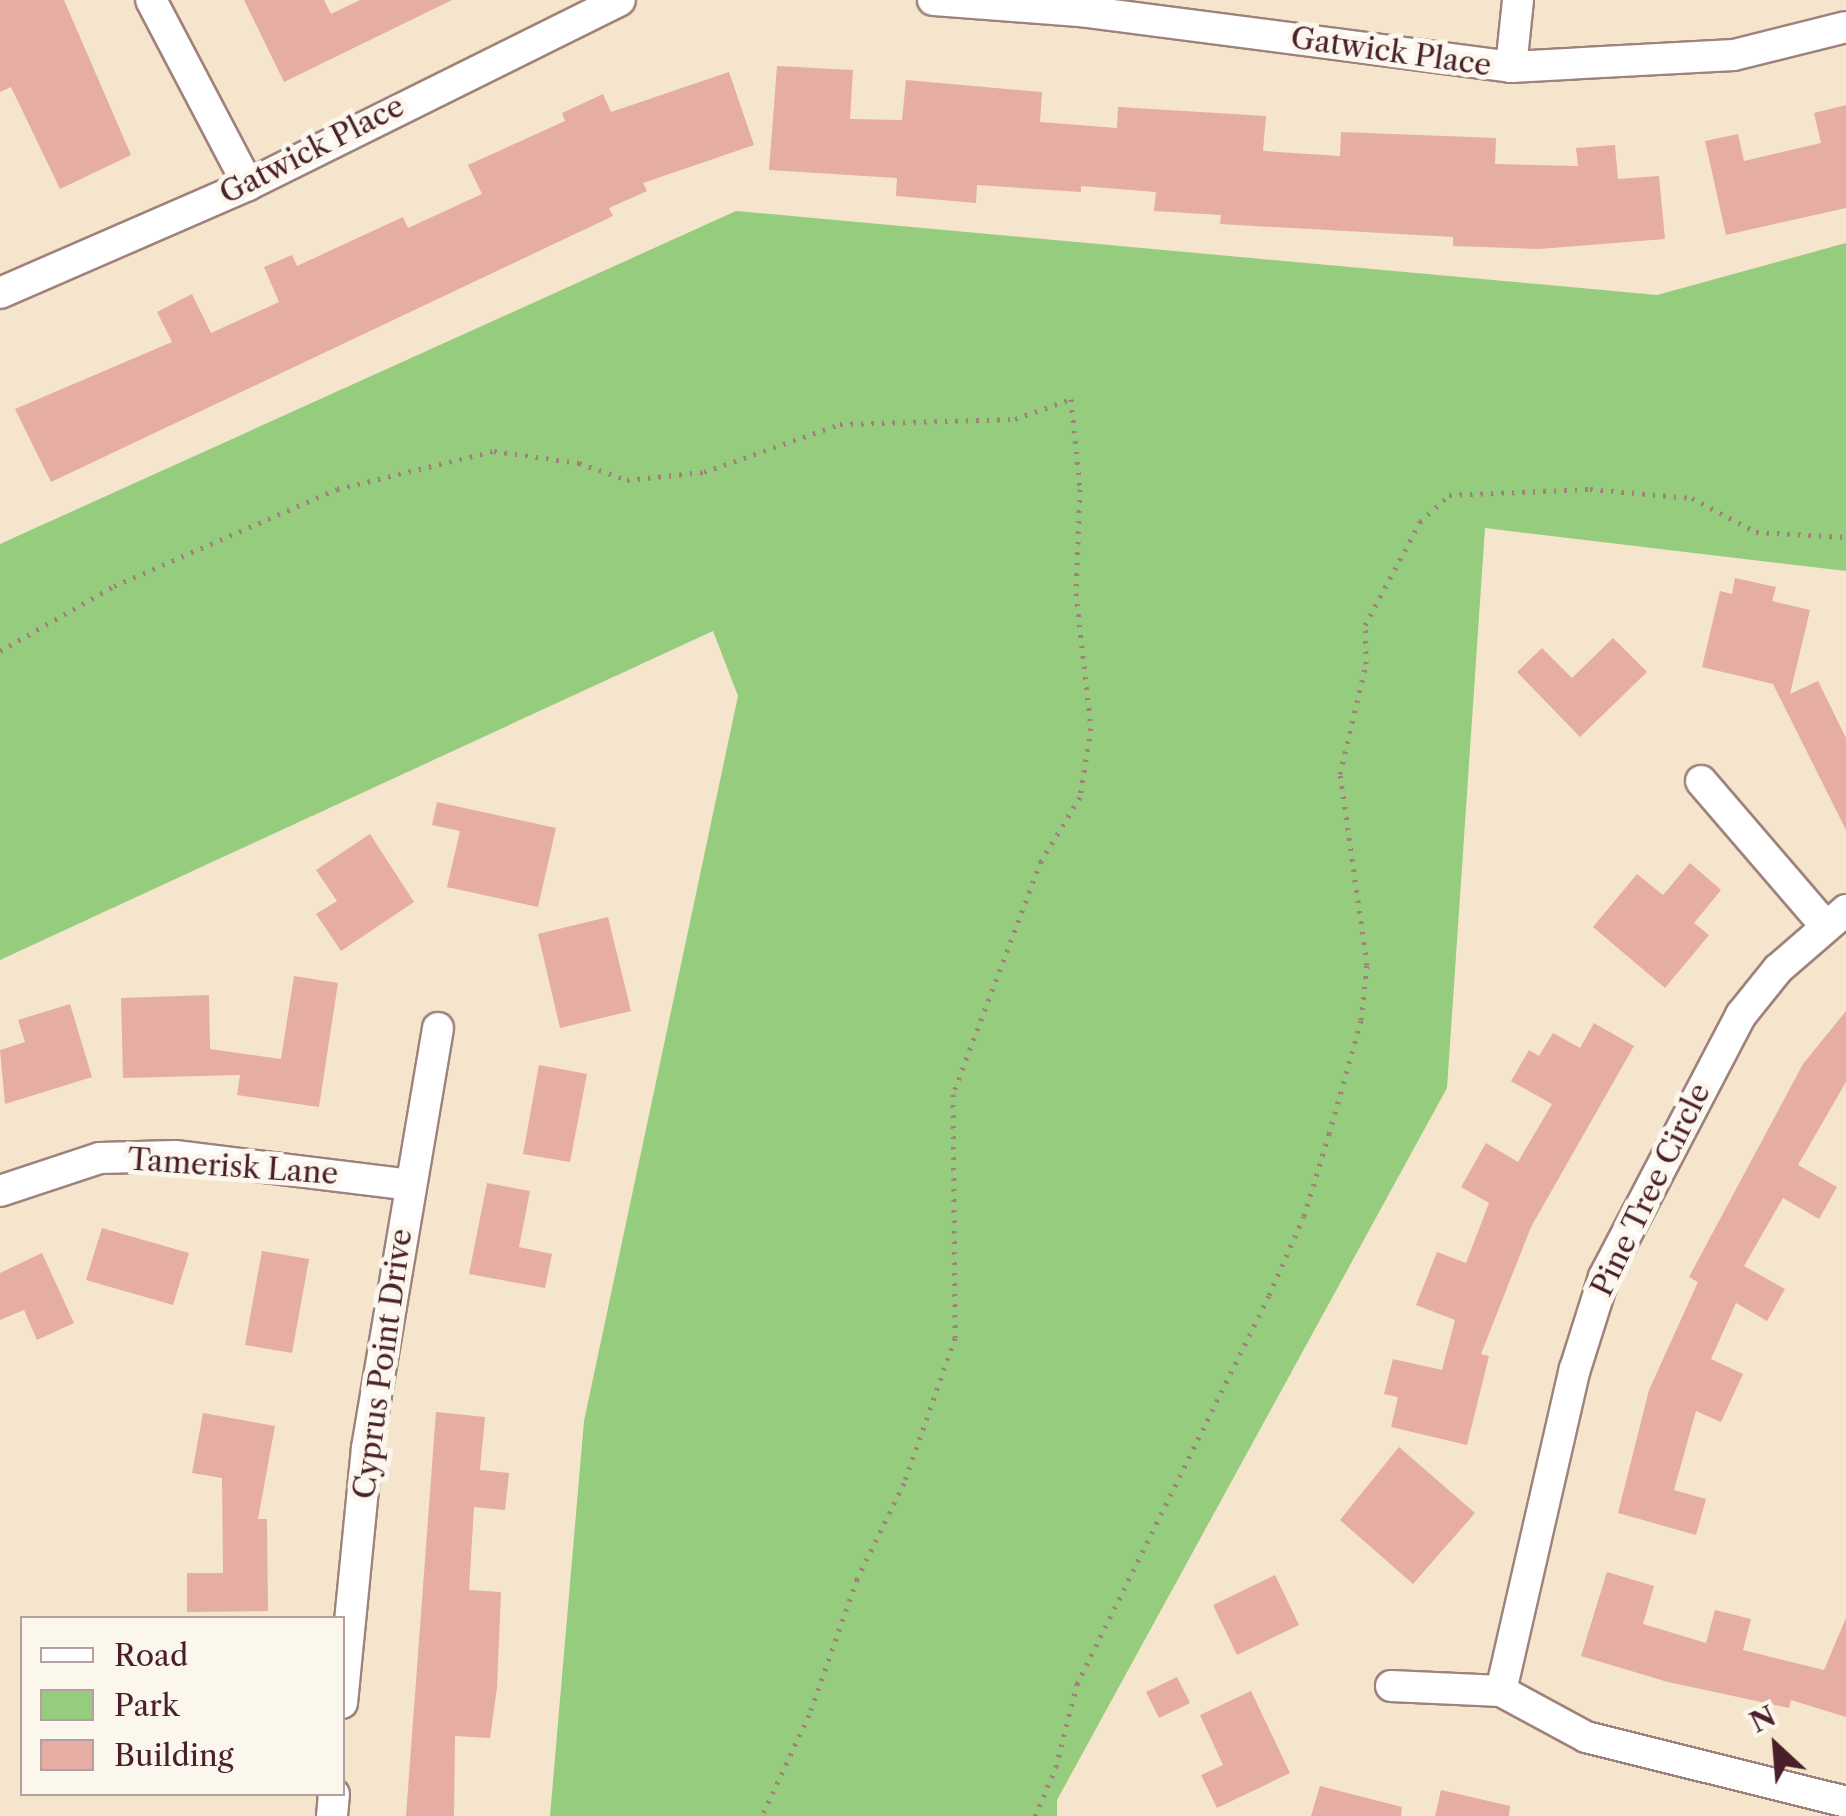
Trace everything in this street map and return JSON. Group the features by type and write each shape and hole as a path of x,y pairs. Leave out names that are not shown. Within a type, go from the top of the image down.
{"street":[{"path":"151,0 248,184"},
{"name":"Gatwick Place","path":"0,293 248,184 620,0"},
{"name":"Gatwick Place","path":"933,0 1082,5 1511,68 1734,55 1846,27"},
{"path":"1511,68 1518,0"},
{"path":"1701,781 1835,917"},
{"name":"Pine Tree Circle","path":"1501,1691 1575,1369 1604,1278 1660,1158 1741,1015 1835,917"},
{"name":"Cyprus Point Drive","path":"345,1672 367,1448 438,1028"},
{"name":"Tamerisk Lane","path":"0,1191 100,1158 174,1156 410,1185"},
{"path":"1391,1686 1501,1691 1586,1736 1846,1802"}],"path":[{"path":"0,651 143,572 337,490 494,450 579,463 627,480 704,472 840,424 1015,418 1071,399 1080,490 1076,593 1091,728 1080,797 1041,861 953,1094 955,1338 904,1484 857,1579 809,1715 762,1816"},
{"path":"1035,1816 1056,1767 1077,1684 1269,1294 1304,1216 1329,1134 1361,1020 1367,966 1340,774 1366,664 1365,625 1420,522 1450,495 1590,489 1692,498 1756,532 1846,536"}],"green space":[{"path":"736,211 1657,295 1846,243 1846,571 1485,528 1447,1088 1057,1800 1057,1816 550,1816 584,1421 738,696 713,631 0,960 0,544"}],"building":[{"path":"0,0 64,0 131,155 60,189 11,87 0,92"},
{"path":"244,0 324,0 331,14 360,0 452,0 284,82"},
{"path":"777,66 853,70 850,119 902,120 906,80 1042,92 1040,122 1117,128 1118,107 1266,116 1263,151 1340,156 1341,132 1496,138 1495,164 1578,166 1576,148 1615,145 1618,179 1659,176 1665,239 1539,249 1453,246 1453,237 1220,224 1221,215 1154,211 1156,192 1081,186 1081,192 977,185 976,203 896,196 897,178 769,170"},
{"path":"729,72 754,145 643,183 647,191 609,208 613,216 51,482 15,409 172,342 157,312 192,294 211,333 279,302 264,267 292,255 297,266 403,217 408,228 482,194 468,165 565,121 562,113 603,94 611,112"},
{"path":"1846,105 1846,208 1726,235 1705,141 1738,134 1744,161 1821,143 1814,113"},
{"path":"1735,578 1776,587 1772,601 1810,610 1790,694 1818,681 1846,738 1846,830 1773,684 1702,667 1720,591 1732,594"},
{"path":"1613,638 1647,672 1580,737 1517,672 1542,648 1572,678"},
{"path":"437,802 556,828 538,907 447,887 460,831 432,825"},
{"path":"370,834 414,902 341,951 316,914 337,901 316,870"},
{"path":"1690,863 1721,890 1694,923 1709,935 1665,988 1593,927 1637,874 1663,895"},
{"path":"608,917 631,1011 560,1028 538,934"},
{"path":"294,976 338,983 319,1107 237,1095 240,1075 123,1078 121,998 209,995 210,1049 281,1059"},
{"path":"70,1004 92,1077 5,1104 0,1050 25,1042 18,1020"},
{"path":"1846,1011 1846,1082 1798,1165 1837,1187 1819,1219 1783,1198 1744,1266 1785,1289 1767,1321 1736,1303 1711,1359 1743,1374 1721,1422 1696,1411 1674,1490 1706,1499 1696,1535 1618,1513 1649,1390 1698,1282 1689,1277 1803,1064"},
{"path":"1594,1023 1634,1046 1531,1227 1481,1354 1489,1356 1467,1445 1391,1427 1398,1397 1384,1394 1393,1359 1442,1370 1455,1320 1416,1305 1437,1252 1466,1263 1489,1203 1461,1187 1486,1143 1518,1162 1552,1104 1511,1081 1529,1050 1539,1056 1553,1033 1580,1048"},
{"path":"539,1065 587,1074 570,1162 523,1154"},
{"path":"487,1183 530,1191 519,1247 552,1254 545,1288 469,1274"},
{"path":"102,1228 189,1253 173,1305 86,1280"},
{"path":"262,1251 309,1259 292,1353 245,1345"},
{"path":"42,1253 74,1323 37,1340 24,1310 0,1320 0,1273"},
{"path":"436,1412 485,1417 480,1470 509,1473 505,1510 474,1507 469,1590 501,1592 497,1688 490,1738 455,1736 454,1816 406,1816"},
{"path":"203,1413 275,1426 258,1519 267,1519 268,1611 187,1612 187,1573 223,1573 222,1478 192,1473"},
{"path":"1399,1447 1475,1513 1413,1584 1340,1520"},
{"path":"1607,1572 1654,1586 1643,1624 1706,1643 1715,1610 1751,1619 1743,1650 1824,1670 1846,1618 1846,1717 1791,1700 1789,1708 1668,1682 1581,1656"},
{"path":"1275,1575 1299,1625 1237,1655 1213,1605"},
{"path":"1177,1677 1190,1703 1159,1718 1146,1692"},
{"path":"1251,1691 1290,1773 1217,1808 1201,1775 1223,1765 1200,1715"},
{"path":"1320,1786 1402,1807 1401,1816 1311,1816"},
{"path":"1441,1790 1510,1806 1509,1816 1435,1816"}]}
